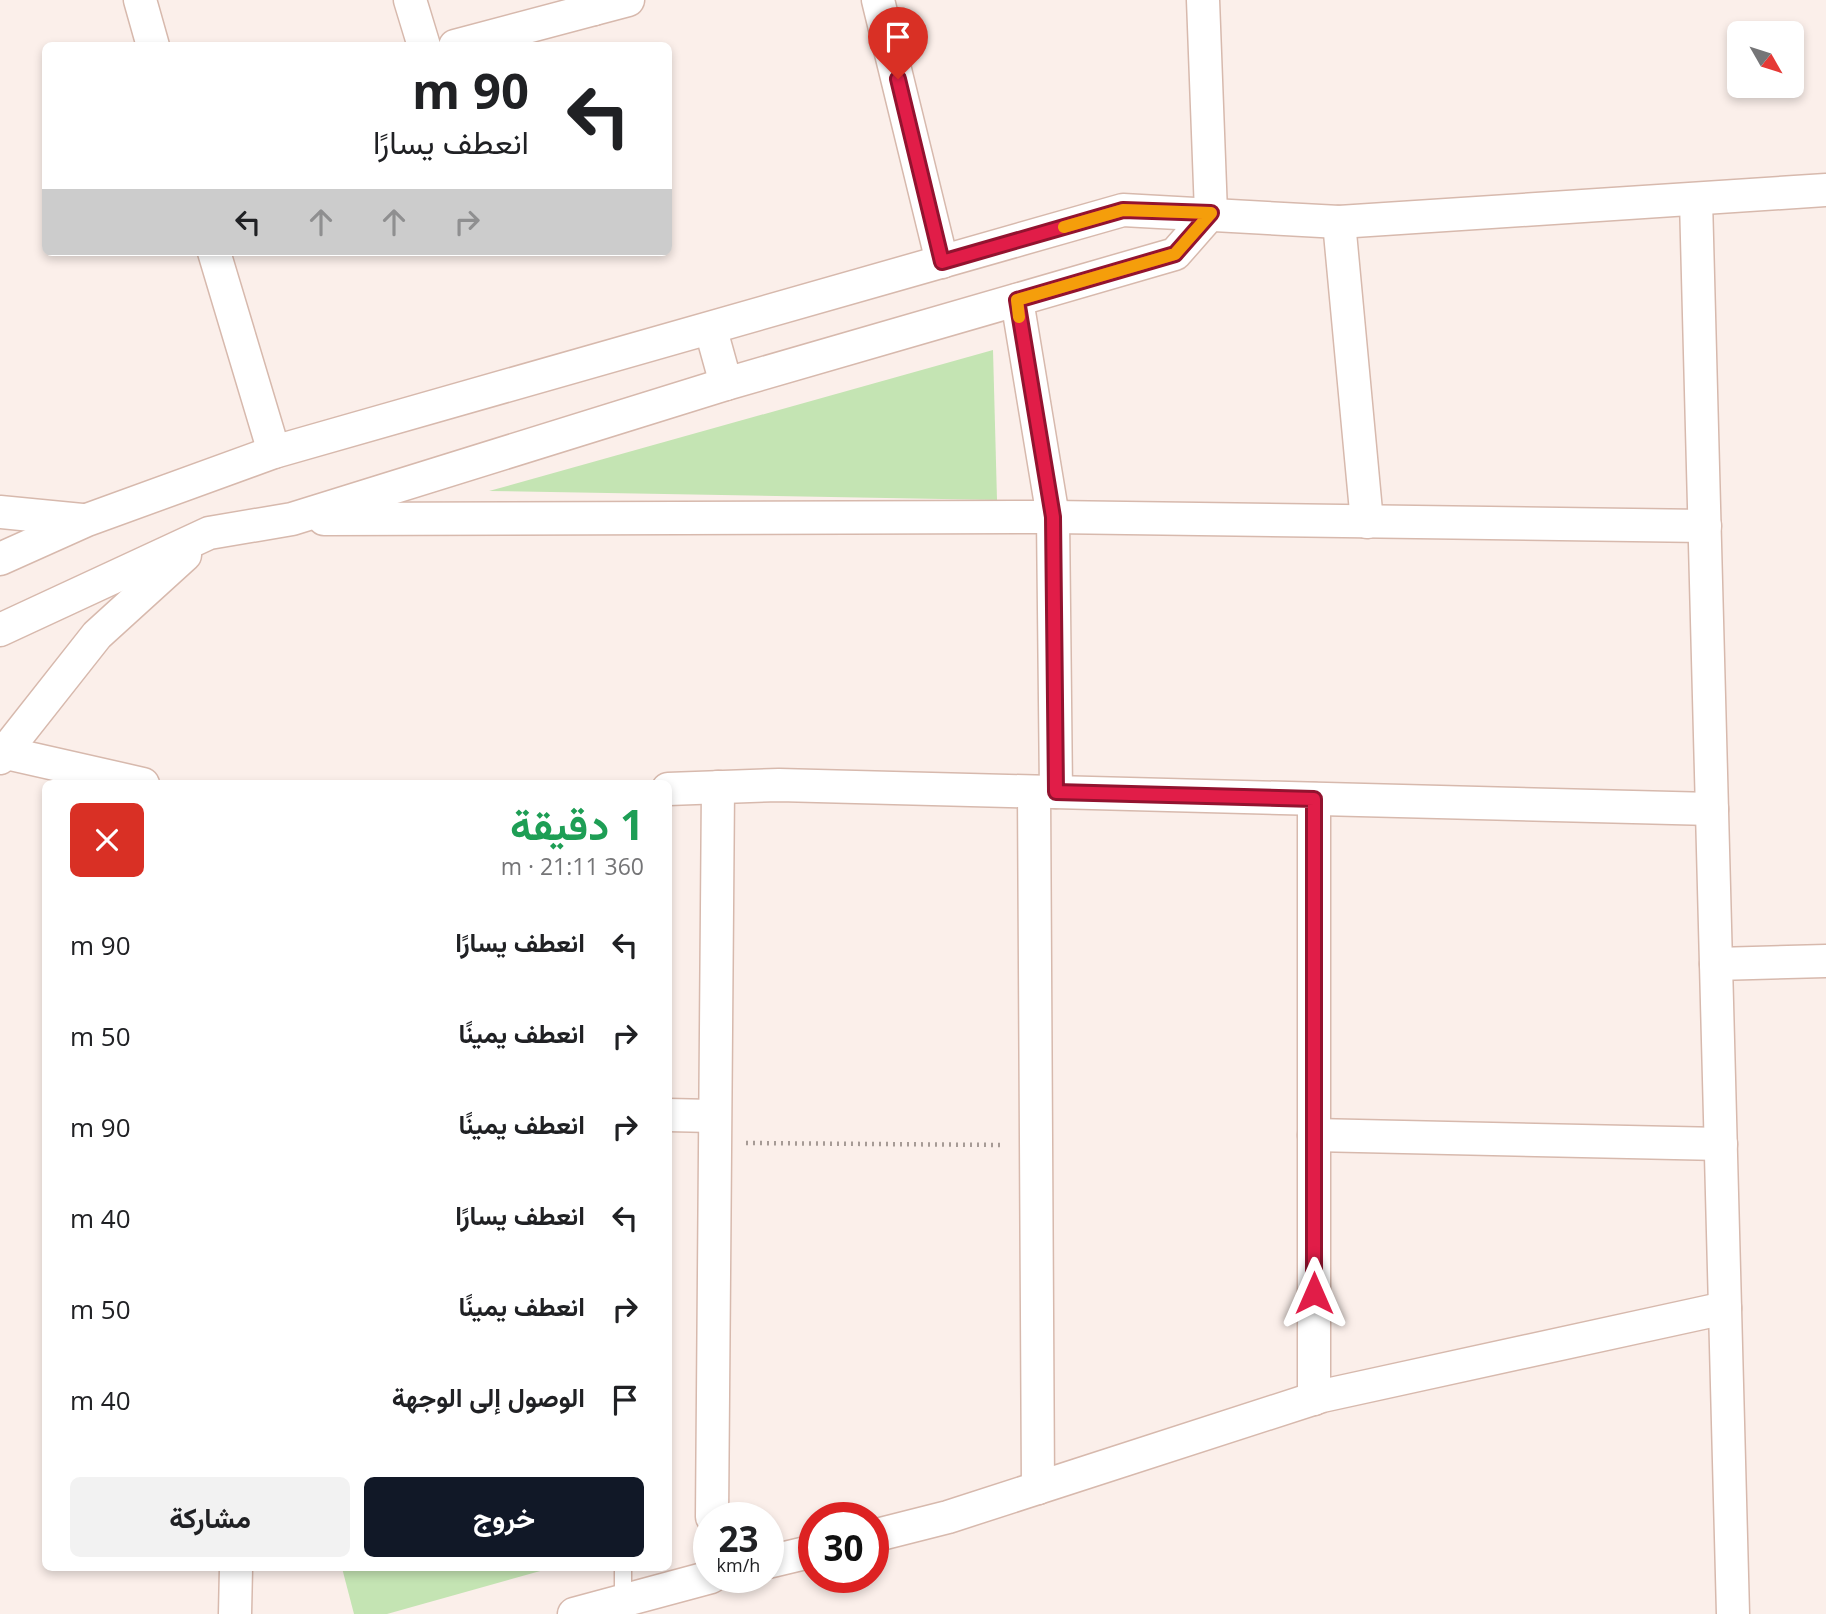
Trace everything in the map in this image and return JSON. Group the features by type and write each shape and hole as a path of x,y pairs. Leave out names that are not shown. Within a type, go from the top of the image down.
{"street":[{"path":"140,0 152,42"},
{"path":"410,0 423,42"},
{"path":"469,42 593,5 628,0"},
{"path":"878,0 942,262"},
{"path":"0,630 209,533 292,519 726,384 1175,254 1211,213 1203,0"},
{"path":"0,559 87,520 274,452 711,330 1123,210 1339,222 1826,190"},
{"path":"1696,200 1733,1614"},
{"path":"1339,222 1367,522"},
{"path":"216,256 274,452"},
{"path":"1017,300 1053,517 1036,1145 1038,1488"},
{"path":"711,330 726,384"},
{"path":"0,512 87,520"},
{"path":"292,519 1053,517 1704,526"},
{"path":"123,780 1,755 97,635 209,533"},
{"path":"672,789 779,785 1712,809"},
{"path":"712,1502 718,787"},
{"path":"1314,799 1314,1399"},
{"path":"1716,964 1826,961"},
{"path":"672,1116 714,1129"},
{"path":"1314,1135 1721,1144"},
{"path":"889,1532 948,1517 1314,1399 1725,1308"},
{"path":"235,1614 236,1571"},
{"path":"574,1614 693,1582"}],"lane":[{"path":"622,1571 623,1601"}],"path":[{"path":"714,1129 1036,1145"}],"green space":[{"path":"993,350 997,500 489,491"},
{"path":"343,1571 540,1571 387,1614 354,1614"}],"slow traffic":[{"path":"1019,317 1017,300 1175,254 1211,213 1123,210 1064,227"}],"route":[{"path":"898,79 942,262 1123,210 1211,213 1175,254 1017,300 1053,517 1056,792 1314,799 1314,1293"}]}
